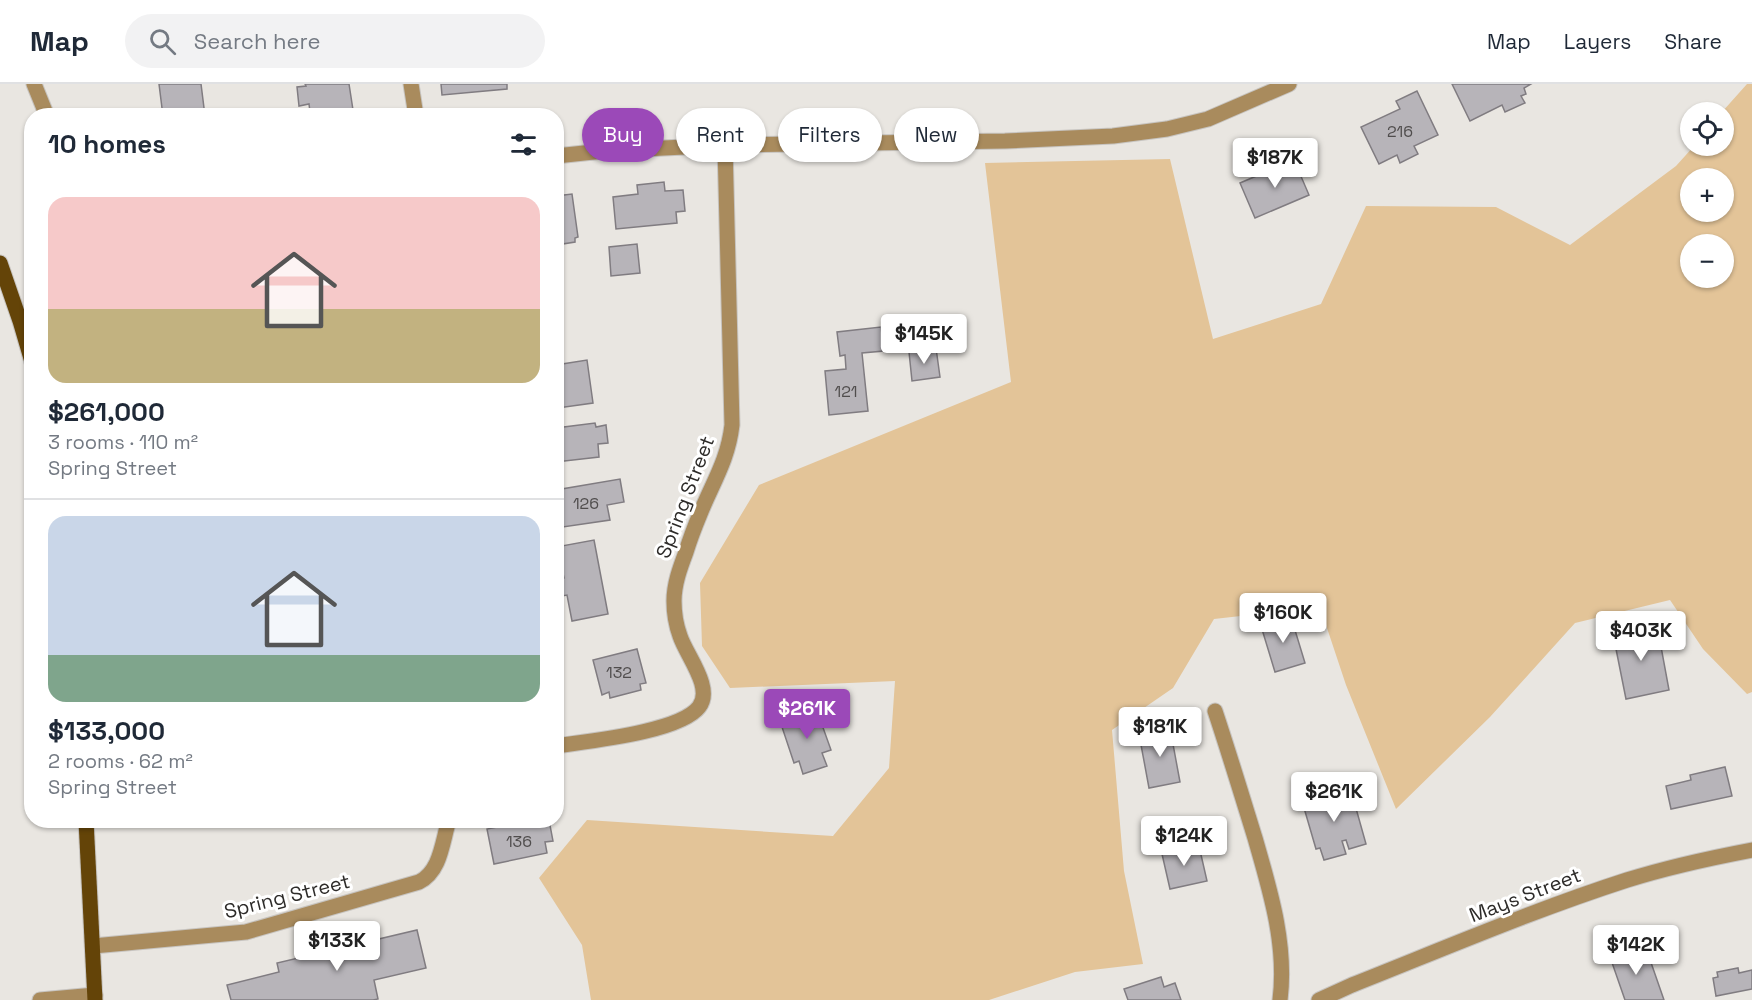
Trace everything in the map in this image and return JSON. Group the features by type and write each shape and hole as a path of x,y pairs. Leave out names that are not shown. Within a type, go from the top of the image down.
{"main road":[{"path":"0,263 24,335"},
{"path":"86,828 95,998"}],"street":[{"path":"34,84 44,108"},
{"path":"411,84 415,108"},
{"path":"766,144 1005,141 1113,136 1167,129 1208,119 1289,84"},
{"path":"564,155 676,147"},
{"name":"Spring Street","path":"564,745 660,729 690,716 701,706 704,694 700,679 680,638 675,618 674,599 678,574 700,513 730,445 732,413 725,162"},
{"path":"1215,711 1271,894 1280,944 1282,983 1280,1000"},
{"name":"Spring Street","path":"93,946 246,932 419,882 426,878 436,866 447,828"},
{"name":"Mays Street","path":"1319,1000 1580,896 1629,879 1713,857 1752,850"},
{"path":"40,1000 95,998"}],"shaded area":[{"path":"1747,84 1752,84 1752,692 1747,694 1703,649 1670,600 1575,623 1490,717 1396,809 1346,685 1320,607 1214,619 1173,688 1112,730 1124,871 1143,964 1075,972 989,1000 591,1000 582,945 539,878 587,820 833,836 889,768 895,681 730,688 702,646 700,583 759,485 1011,382 985,163 1170,159 1213,339 1321,304 1366,206 1496,207 1570,245 1676,166 1685,156 1734,156 1734,102 1731,102"}],"building":[{"path":"159,84 201,84 204,108 162,108"},
{"path":"305,84 349,84 353,108 310,108 309,104 299,106 297,87 306,86"},
{"path":"441,84 507,84 507,89 442,95"},
{"path":"1452,84 1531,84 1524,88 1526,94 1521,96 1525,103 1505,112 1502,105 1470,121"},
{"path":"1417,91 1438,135 1414,146 1418,154 1400,163 1397,155 1379,164 1361,127 1400,109 1396,101"},
{"path":"1294,160 1309,195 1255,218 1240,183"},
{"path":"664,182 665,191 683,190 685,211 676,212 677,223 616,229 613,197 638,194 637,185"},
{"path":"572,194 578,237 575,238 575,242 564,244 564,195"},
{"path":"637,244 640,273 611,276 609,247"},
{"path":"881,327 884,351 862,353 868,411 829,415 825,371 846,369 845,355 840,356 837,332"},
{"path":"936,348 940,377 912,381 909,352"},
{"path":"587,360 593,403 564,407 564,364"},
{"path":"595,423 596,427 606,425 608,443 598,444 599,457 564,461 564,427"},
{"path":"620,479 624,502 607,505 610,520 564,527 564,489"},
{"path":"594,540 608,614 572,621 567,595 564,596 564,546"},
{"path":"1291,617 1305,663 1275,672 1261,626"},
{"path":"1657,625 1669,690 1626,699 1613,634"},
{"path":"637,649 646,683 640,684 641,690 610,698 609,692 602,695 593,660"},
{"path":"816,708 831,750 822,753 827,766 803,774 799,761 794,763 780,721"},
{"path":"1170,728 1180,782 1149,788 1139,734"},
{"path":"1725,767 1732,796 1671,809 1666,786 1691,780 1690,775"},
{"path":"1350,787 1366,844 1349,849 1346,840 1342,841 1346,854 1324,860 1320,848 1316,849 1302,801"},
{"path":"551,828 553,841 545,842 547,853 494,864 487,829"},
{"path":"1199,846 1207,881 1170,889 1162,854"},
{"path":"417,930 426,968 374,980 378,999 231,1000 227,985 279,972 277,963"},
{"path":"1629,947 1634,958 1648,954 1664,1000 1625,1000 1609,954"},
{"path":"1738,968 1739,973 1752,970 1752,989 1716,996 1713,978 1718,977 1717,972"},
{"path":"1161,977 1164,987 1175,983 1181,1000 1128,1000 1124,989"}]}
